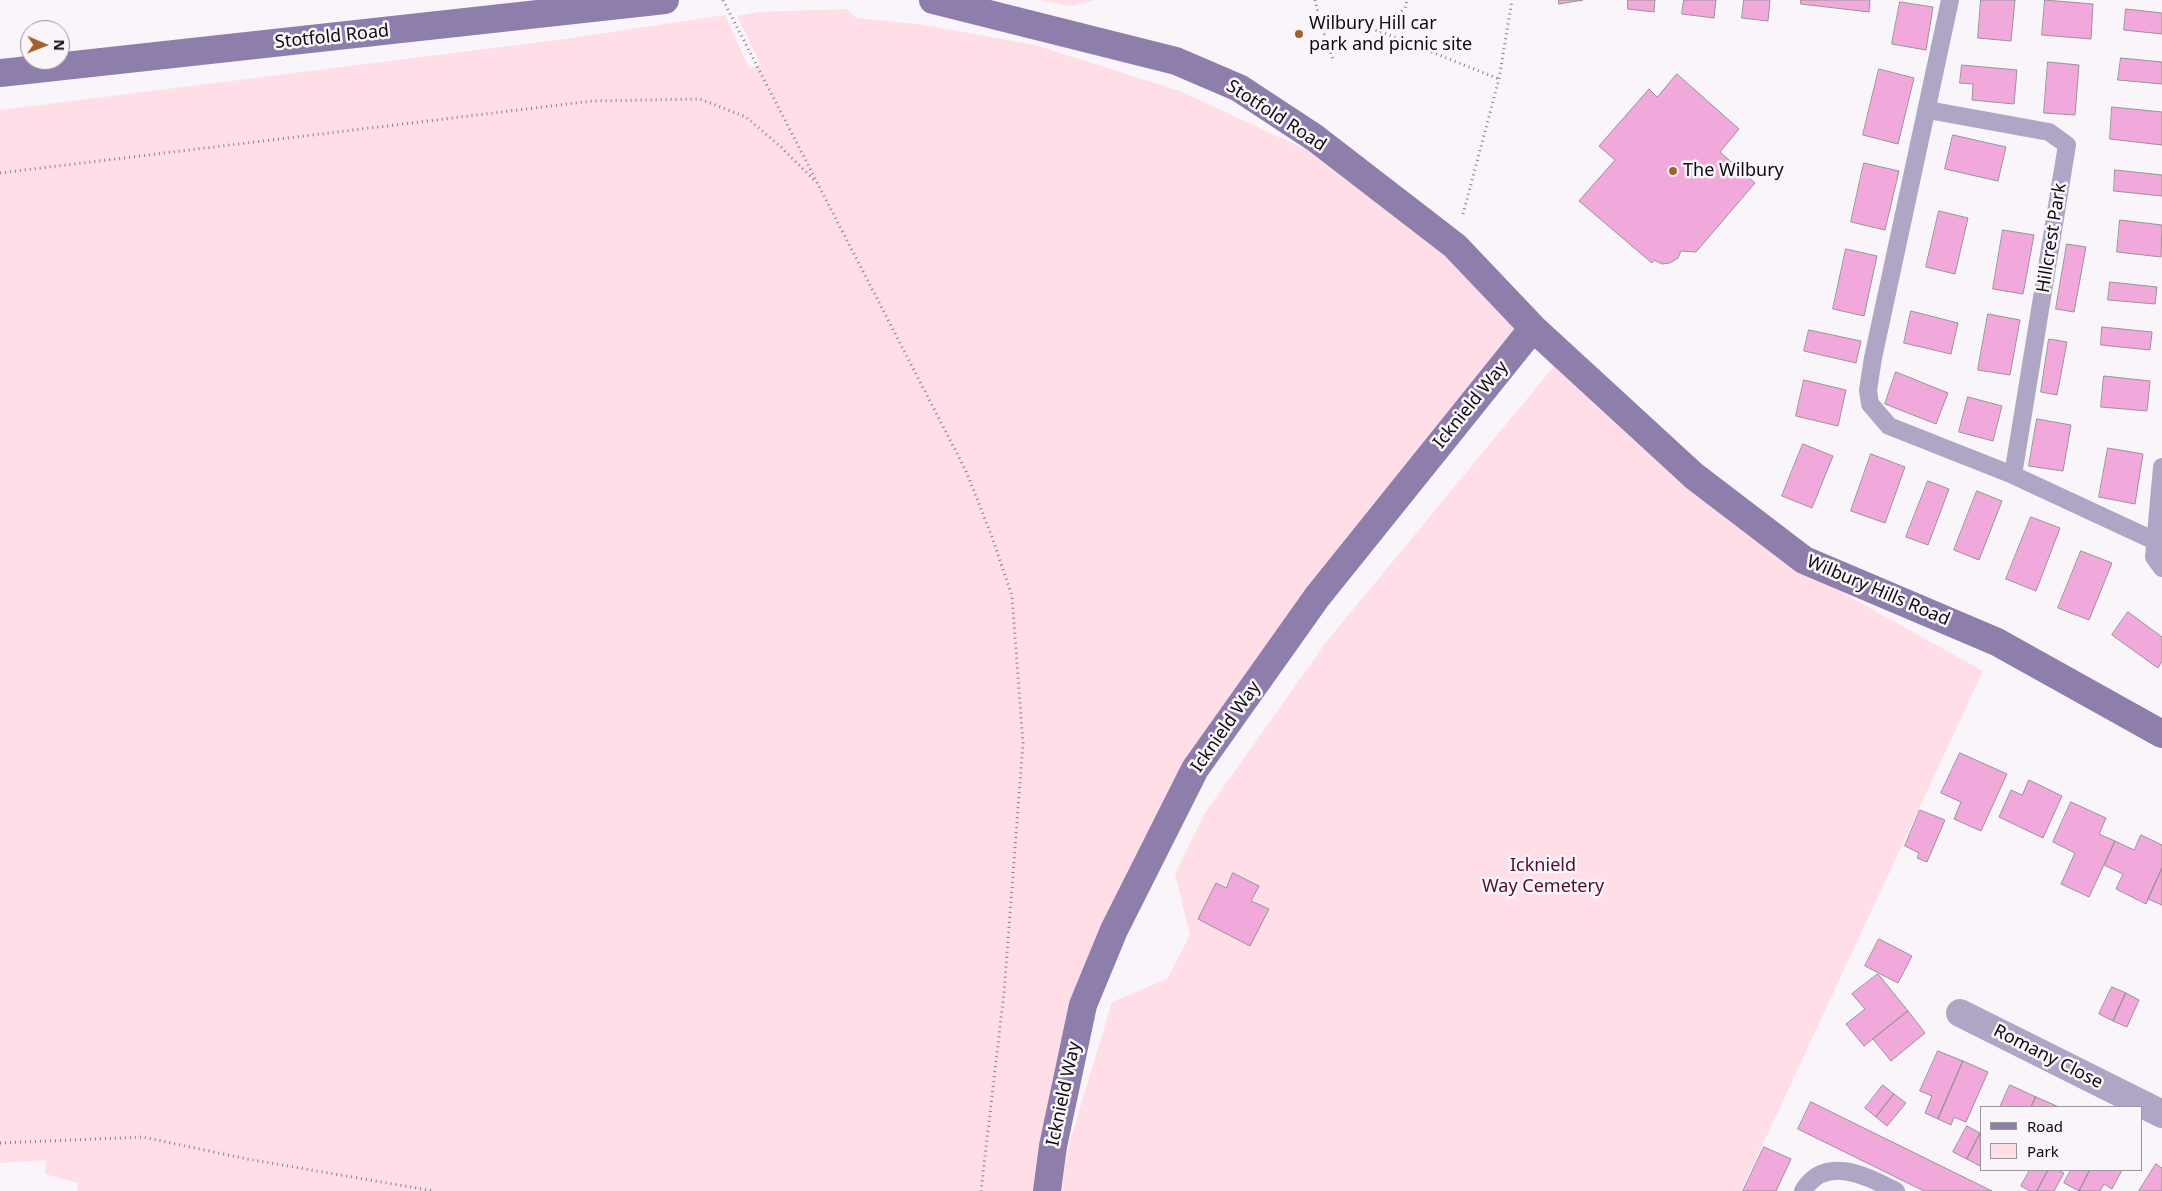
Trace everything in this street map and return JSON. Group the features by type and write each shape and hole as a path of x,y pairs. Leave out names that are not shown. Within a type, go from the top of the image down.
{"street":[{"name":"Stotfold Road","path":"0,74 665,0"},
{"name":"Stotfold Road","path":"933,0 1176,61 1239,88 1315,138 1455,246 1533,328"},
{"name":"Wilbury Hills Road","path":"1533,328 1694,476 1804,560 1997,642 2162,734"},
{"name":"Icknield Way","path":"1048,1191 1053,1146 1083,1005 1114,930 1196,769 1317,597 1533,328"},
{"name":"Romany Close","path":"1960,1013 2162,1114"}],"lane":[{"path":"1950,0 1928,110 1873,358 1868,390 1870,404 1889,426 2013,475 2155,541"},
{"name":"Hillcrest Park","path":"1928,110 2049,132 2067,145 2013,475"},
{"path":"2162,466 2154,557 2162,568"},
{"path":"1803,1191 1807,1184 1823,1172 1835,1169 1876,1181 1896,1191"}],"path":[{"path":"723,0 966,471 992,537 1012,596 1023,743 1004,993 981,1191"},
{"path":"1315,0 1321,25 1334,59"},
{"path":"1379,31 1405,8 1407,0"},
{"path":"1455,246 1499,79 1512,0"},
{"path":"1321,25 1346,24 1379,31 1499,79"},
{"path":"0,173 592,101 700,99 746,117 781,147 818,185"},
{"path":"0,1143 143,1137 247,1159 434,1191"}],"green space":[{"path":"1039,0 1096,0 1071,6"},
{"path":"847,9 856,18 918,24 1035,45 1180,91 1307,150 1450,254 1522,332 1309,594 1104,926 1037,1191 77,1191 78,1183 45,1174 46,1160 0,1163 0,110 565,39 725,15 749,68 761,65 737,16 759,12"},
{"name":"Icknield Way Cemetery","path":"1555,365 1802,570 1983,671 1741,1191 1062,1191 1067,1151 1112,1002 1167,979 1190,935 1175,874 1205,813 1327,641"}],"building":[{"path":"1559,0 1583,0 1559,4"},
{"path":"1628,0 1655,0 1654,12 1628,9"},
{"path":"1684,0 1716,0 1714,18 1682,14"},
{"path":"1744,0 1770,0 1768,21 1742,18"},
{"path":"1801,0 1870,0 1869,12 1801,4"},
{"path":"1981,0 2015,0 2011,41 1978,38"},
{"path":"2045,0 2093,4 2091,39 2042,35"},
{"path":"1900,2 1933,7 1926,50 1892,44"},
{"path":"2126,9 2162,13 2162,34 2124,30"},
{"path":"2121,58 2162,62 2162,84 2118,80"},
{"path":"2048,62 2079,65 2075,115 2044,113"},
{"path":"1962,65 2017,70 2014,104 1972,100 1973,84 1960,83"},
{"path":"1879,69 1914,78 1898,144 1863,135"},
{"name":"The Wilbury","path":"1677,74 1739,129 1720,152 1755,183 1696,252 1681,251 1678,258 1670,263 1662,264 1654,260 1652,263 1579,201 1615,160 1599,146 1649,89 1657,97"},
{"path":"2112,107 2162,112 2162,145 2110,139"},
{"path":"1953,135 2006,147 1998,181 1945,169"},
{"path":"1864,163 1899,171 1885,230 1851,222"},
{"path":"2115,170 2162,175 2162,196 2114,191"},
{"path":"1939,211 1968,218 1955,274 1926,267"},
{"path":"2120,220 2162,225 2161,257 2117,252"},
{"path":"2003,230 2034,235 2023,294 1993,289"},
{"path":"2067,244 2086,247 2074,312 2056,309"},
{"path":"1846,249 1877,256 1864,316 1833,309"},
{"path":"2110,282 2157,287 2155,304 2108,300"},
{"path":"1911,311 1958,323 1951,354 1904,343"},
{"path":"1988,314 2020,320 2010,375 1978,370"},
{"path":"2102,327 2152,332 2150,350 2101,345"},
{"path":"1809,330 1861,341 1856,363 1804,351"},
{"path":"2049,339 2067,342 2057,395 2041,392"},
{"path":"1896,372 1948,393 1936,424 1885,404"},
{"path":"2104,376 2150,381 2147,411 2101,407"},
{"path":"1804,380 1846,390 1838,426 1796,416"},
{"path":"1968,397 2002,406 1993,441 1959,432"},
{"path":"2037,419 2071,425 2063,471 2029,466"},
{"path":"1803,444 1833,456 1812,508 1782,496"},
{"path":"2108,448 2143,454 2135,504 2099,497"},
{"path":"1871,454 1905,467 1885,523 1851,511"},
{"path":"1928,481 1949,489 1928,545 1906,537"},
{"path":"1977,491 2002,501 1979,560 1954,550"},
{"path":"2031,517 2060,528 2036,591 2006,579"},
{"path":"2081,551 2112,563 2089,620 2058,608"},
{"path":"2128,612 2162,637 2162,661 2158,668 2112,635"},
{"path":"1960,753 2007,774 1981,831 1954,819 1961,802 1941,793"},
{"path":"2029,780 2062,796 2043,838 1999,817 2011,790 2022,795"},
{"path":"2071,802 2106,818 2099,834 2115,841 2089,897 2061,884 2075,853 2053,842"},
{"path":"1920,810 1945,820 1927,862 1917,858 1919,853 1905,846"},
{"path":"2141,835 2162,845 2162,868 2146,904 2116,889 2123,874 2104,865 2115,841 2134,850"},
{"path":"2162,868 2162,905 2148,899"},
{"path":"1233,873 1259,886 1251,901 1269,909 1250,946 1198,919 1216,883 1226,888"},
{"path":"1879,939 1912,956 1898,983 1865,966"},
{"path":"1878,974 1908,1011 1864,1046 1846,1024 1865,1009 1852,994"},
{"path":"2112,987 2126,993 2113,1021 2099,1014"},
{"path":"2126,993 2139,1000 2127,1027 2113,1021"},
{"path":"1908,1011 1925,1033 1891,1061 1873,1039"},
{"path":"1938,1051 1963,1061 1938,1119 1925,1113 1932,1096 1920,1091"},
{"path":"1963,1061 1988,1072 1966,1122 1954,1117 1951,1125 1938,1119"},
{"path":"1883,1085 1894,1094 1876,1117 1865,1108"},
{"path":"2010,1085 2036,1097 2032,1106 2000,1106"},
{"path":"1894,1094 1906,1103 1887,1126 1876,1117"},
{"path":"2036,1097 2057,1106 2032,1106"},
{"path":"1811,1102 1992,1191 1924,1191 1798,1129"},
{"path":"1967,1126 1980,1133 1967,1159 1953,1152"},
{"path":"1980,1133 1980,1166 1967,1159"},
{"path":"1764,1147 1791,1159 1776,1191 1743,1191"},
{"path":"2156,1164 2162,1168 2162,1191 2139,1191"},
{"path":"2029,1171 2047,1171 2037,1191 2030,1191 2021,1186"},
{"path":"2047,1171 2060,1171 2064,1173 2054,1191 2037,1191"},
{"path":"2070,1171 2089,1171 2079,1191 2064,1183"},
{"path":"2089,1171 2121,1171 2112,1189 2104,1184 2100,1191 2079,1191"}],"place":[{"name":"Wilbury Hill car park and picnic site","path":"1299,34"},
{"name":"The Wilbury","path":"1673,171"}]}
